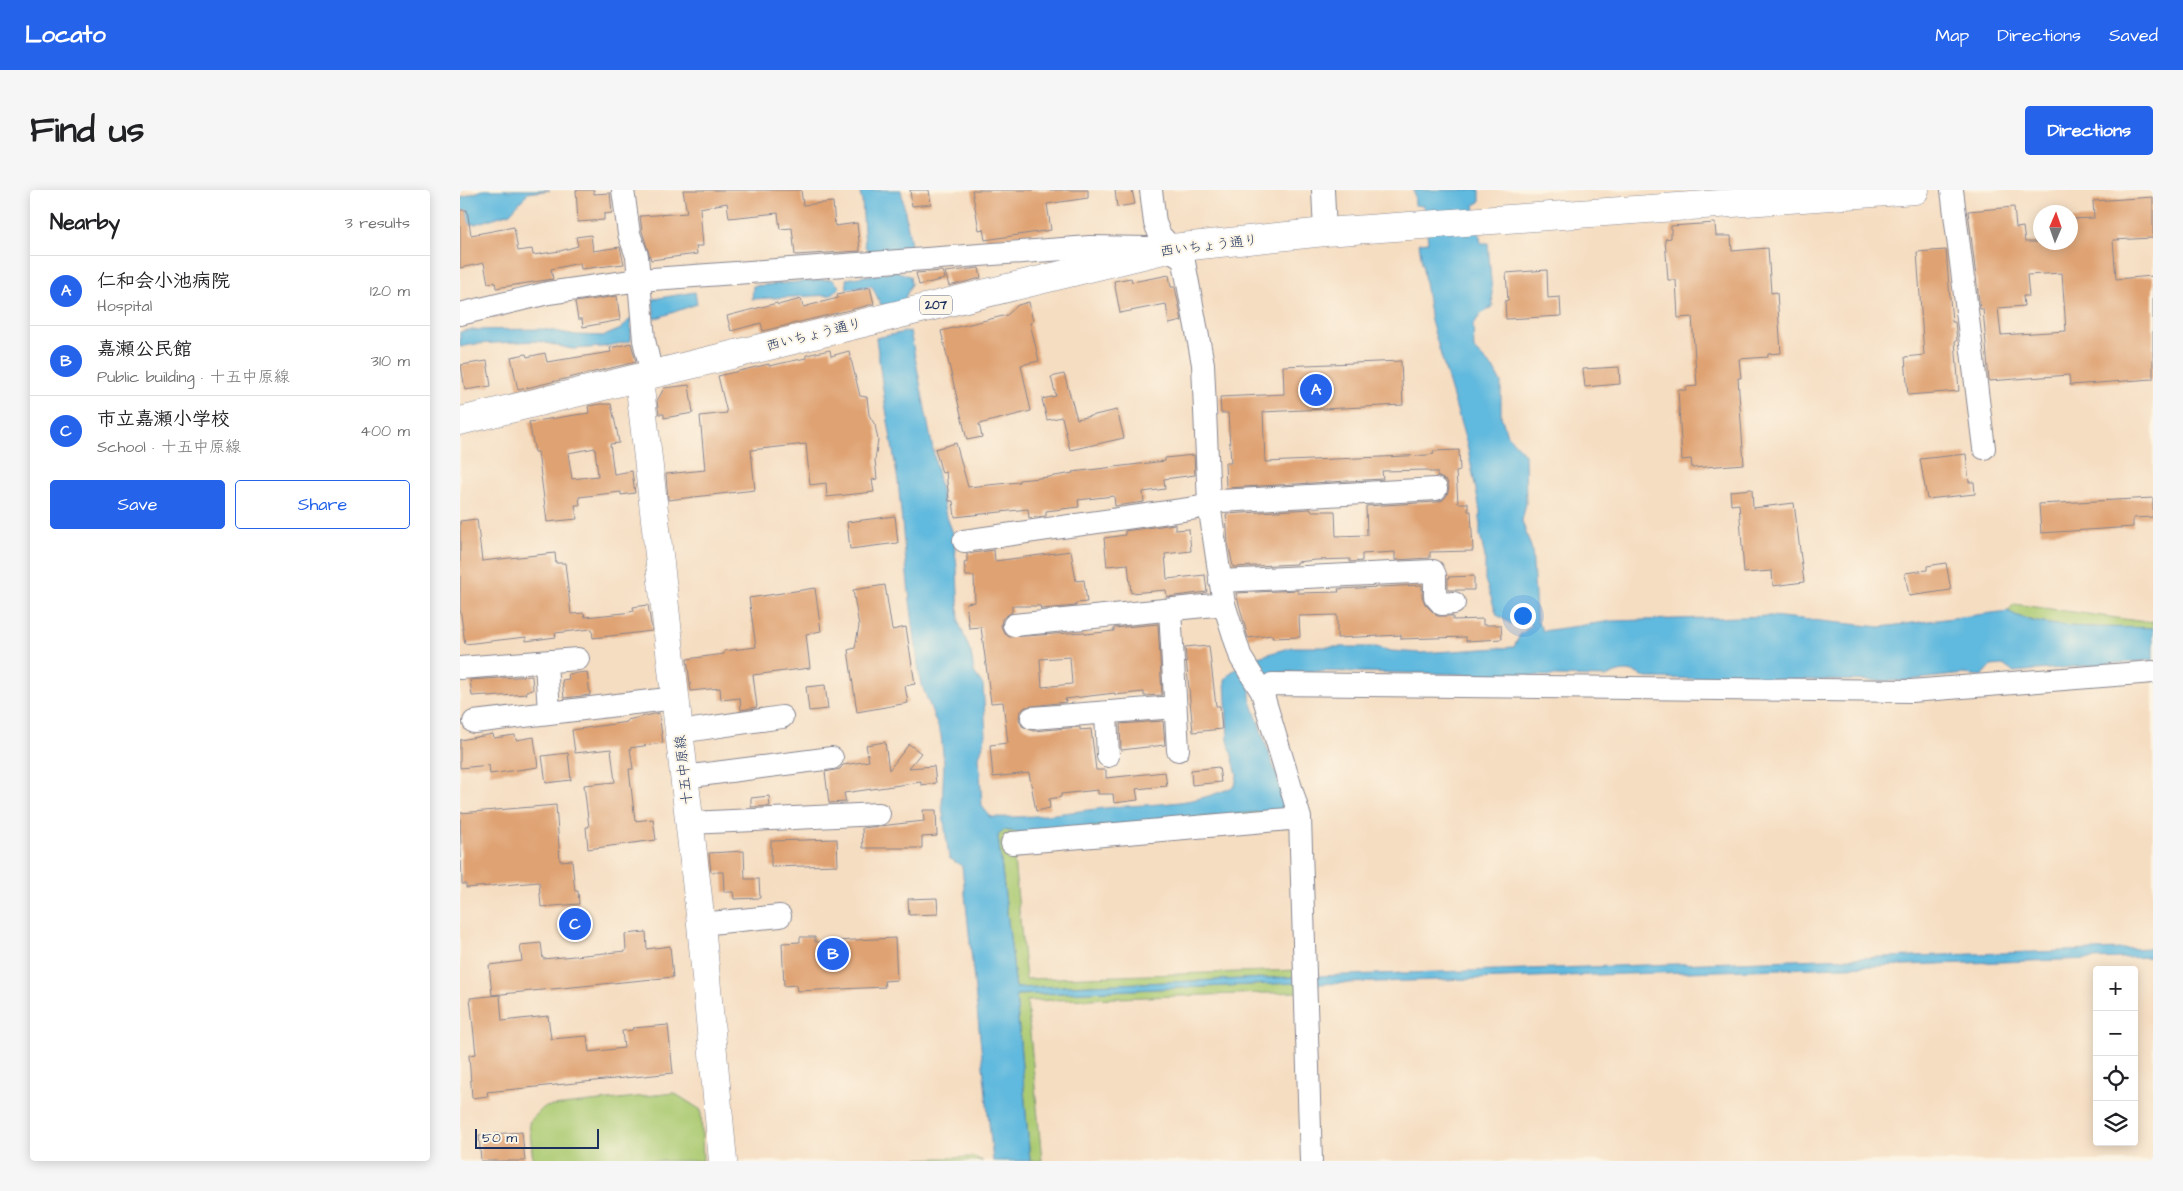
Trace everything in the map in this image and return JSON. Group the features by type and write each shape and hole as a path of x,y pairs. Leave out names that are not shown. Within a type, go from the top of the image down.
{"main road":[{"name":"西いちょう通り","path":"460,421 1172,248 1325,232 1485,221 1721,197 1916,190"},
{"name":"十五中原線","path":"646,377 676,698 701,924 724,1161"}],"street":[{"path":"623,190 629,234 637,256 646,377"},
{"path":"1151,190 1156,224 1160,236 1184,262 1203,364 1209,504 1224,604 1241,658 1262,692 1300,818 1311,1161"},
{"path":"1323,190 1325,232"},
{"path":"1952,190 1984,448"},
{"path":"460,314 548,293 639,280 1090,246 1172,248"},
{"path":"964,541 1196,508 1220,501 1436,489"},
{"path":"1220,581 1433,571 1435,575 1435,596 1442,604 1454,603"},
{"path":"1014,625 1224,604"},
{"path":"1170,610 1178,750"},
{"path":"460,668 578,660"},
{"path":"546,662 549,713"},
{"path":"1262,692 1272,684 1911,691 2153,672"},
{"path":"474,722 676,698"},
{"path":"1032,718 1175,707"},
{"path":"1106,712 1108,756"},
{"path":"680,732 782,717"},
{"path":"684,777 832,758"},
{"path":"690,823 880,814"},
{"path":"1012,843 1300,818"},
{"path":"701,924 780,916"}],"green space":[{"path":"2014,604 2146,622 2153,621 2153,628 2078,627 2039,622 2022,618 2008,611"},
{"path":"1286,803 1294,826 1013,850 1026,979 1298,970 1298,992 1027,1001 1042,1161 1030,1161 1016,995 1295,983 1295,977 1016,988 998,836 1003,830 1023,833"},
{"path":"674,1093 701,1110 703,1161 533,1161 529,1122 544,1107"},
{"path":"974,1157 983,1161 846,1161"}],"water":[{"path":"483,190 550,190 528,193 510,213 475,224 460,224 460,198"},
{"path":"859,190 901,190 911,245 900,250 869,252 865,246 862,201"},
{"path":"1414,190 1480,190 1480,202 1474,205 1481,243 1488,243 1493,306 1481,314 1473,325 1474,349 1493,368 1501,383 1501,416 1507,435 1525,454 1526,503 1522,521 1532,550 1537,621 1543,631 1612,621 1771,616 1881,627 2008,611 2022,618 2058,625 2153,628 2153,660 2013,672 2003,665 1991,666 1982,676 1963,674 1903,681 1646,678 1626,671 1606,677 1308,671 1277,673 1250,688 1250,698 1286,803 1282,810 1023,833 1003,830 998,836 1016,988 1295,977 1295,983 1016,995 1030,1161 993,1161 962,866 949,858 942,806 944,763 941,735 920,680 898,481 876,338 910,331 945,512 953,533 957,568 959,623 971,653 974,672 983,685 986,735 979,757 982,806 990,817 1022,817 1176,802 1204,797 1235,786 1237,775 1228,740 1225,680 1230,673 1251,659 1292,647 1376,647 1391,651 1421,653 1514,647 1520,635 1531,626 1528,622 1516,627 1497,615 1485,580 1485,557 1480,535 1480,510 1467,445 1431,321 1419,243 1428,242 1424,206 1415,205"},
{"path":"896,271 910,276 911,284 903,303 881,305 872,286 847,289 846,279"},
{"path":"832,279 840,287 831,295 752,299 753,286"},
{"path":"695,292 697,304 654,319 653,299"},
{"path":"631,318 631,341 602,347 572,349 538,341 475,344 460,347 460,332 468,330 543,329 576,335 604,336 621,329"},
{"path":"2153,948 2153,957 1317,984 1317,976"}],"building":[{"path":"576,190 594,190 594,194 610,193 612,213 604,214 604,220 578,222"},
{"path":"683,190 801,190 803,205 833,202 835,226 857,223 860,251 795,255 792,228 780,229 778,213 729,218 727,203 700,208 703,246 696,246 697,254 651,260 642,231 640,216 687,213"},
{"path":"910,190 929,190 931,204 912,206"},
{"path":"972,190 1088,190 1088,198 1047,204 1051,230 985,240 983,229 979,230"},
{"path":"1115,190 1132,190 1135,204 1117,207"},
{"path":"2153,197 2153,238 2113,240 2116,279 2153,276 2153,379 2070,385 2069,375 1989,381 1983,309 1980,309 1968,211 2014,207 2016,228 2023,227 2025,242 2033,242 2033,250 2078,250 2078,219 2094,218 2093,201","holes":["2062,273 2066,331 2001,335 1998,308 2024,306 2023,296 2029,296 2027,275"]},
{"path":"460,210 467,210 471,235 514,227 518,251 532,249 533,255 560,251 578,246 576,237 591,235 593,251 620,247 624,264 581,269 580,263 551,269 553,279 496,288 495,282 488,283 484,263 460,268"},
{"path":"1715,223 1716,236 1731,236 1732,251 1768,248 1771,293 1777,292 1781,353 1768,354 1768,357 1739,359 1741,378 1738,378 1744,464 1692,468 1691,459 1682,460 1678,390 1686,390 1686,387 1697,386 1692,317 1678,318 1676,280 1668,280 1665,239 1671,238 1671,226"},
{"path":"1946,250 1952,322 1955,322 1957,341 1955,341 1959,391 1908,395 1905,357 1924,355 1917,252"},
{"path":"979,268 981,278 949,286 945,272"},
{"path":"1547,270 1548,298 1560,297 1561,316 1506,319 1505,301 1508,300 1506,273"},
{"path":"943,271 945,279 919,285 916,273"},
{"path":"1169,275 1171,287 1175,287 1182,321 1169,324 1166,304 1120,313 1114,281 1131,278 1132,282"},
{"path":"870,287 874,304 763,331 761,323 731,331 727,316 801,299 803,307 838,298 837,294"},
{"path":"617,296 620,320 583,327 582,319 578,319 575,302"},
{"path":"1029,302 1033,322 1030,323 1039,361 1021,365 1031,411 979,424 982,437 967,440 941,331 1007,315 1018,305"},
{"path":"631,343 636,362 518,390 511,357 526,354 527,357 545,353 547,362 611,352 610,348"},
{"path":"830,350 831,356 849,351 860,396 867,397 869,415 875,425 878,440 875,460 877,479 872,480 874,492 827,497 826,483 810,485 806,444 751,450 755,490 668,500 666,474 705,470 700,416 727,413 718,376 769,364 769,366 806,358 806,355"},
{"path":"487,361 491,386 465,390 461,365"},
{"path":"1401,361 1403,405 1263,412 1265,462 1428,455 1434,454 1433,451 1459,450 1460,471 1456,472 1458,503 1468,503 1468,511 1471,511 1473,551 1430,552 1430,558 1395,560 1395,552 1362,554 1362,561 1350,562 1350,559 1316,560 1297,562 1297,564 1233,567 1228,543 1226,514 1311,509 1311,511 1335,511 1336,536 1367,535 1366,506 1437,502 1443,500 1449,488 1447,481 1437,476 1437,472 1429,472 1428,470 1382,471 1383,479 1226,488 1225,463 1231,463 1228,413 1221,413 1220,397 1284,394 1283,366"},
{"path":"1619,367 1620,384 1585,387 1583,369"},
{"path":"1064,374 1077,419 1117,410 1124,438 1070,450 1062,417 1047,420 1042,399 1056,396 1051,377"},
{"path":"689,385 693,413 664,418 664,414 659,414 657,401 664,388"},
{"path":"611,404 619,443 610,444 614,474 632,471 635,493 621,495 621,492 579,497 580,505 575,505 577,519 547,522 538,452 535,452 529,422 589,413 588,406","holes":["595,448 598,476 572,479 568,453"]},
{"path":"956,443 968,487 1019,482 1019,480 1165,461 1165,458 1194,455 1195,475 1164,479 1165,489 1143,492 1144,502 1115,506 1114,496 1078,500 1079,507 1046,511 1046,516 1029,518 1028,509 955,517 953,501 949,501 946,472 942,473 935,449"},
{"path":"1966,454 1969,482 1974,482 1975,494 1927,499 1920,459"},
{"path":"1752,489 1753,508 1794,503 1804,582 1773,586 1772,571 1744,573 1739,504 1731,505 1730,491"},
{"path":"2153,498 2153,517 2133,518 2133,527 2041,533 2039,504"},
{"path":"895,516 898,543 850,549 847,522"},
{"path":"477,519 482,561 555,553 556,563 565,563 571,614 584,613 585,617 624,613 634,611 633,607 648,605 652,631 593,638 592,629 555,633 556,637 526,641 526,637 465,644 460,608 460,521"},
{"path":"1175,524 1175,530 1189,529 1191,551 1165,554 1167,579 1205,575 1207,592 1167,597 1166,590 1131,593 1128,564 1107,566 1104,538 1125,535 1125,531"},
{"path":"994,550 995,561 1071,551 1076,581 1084,580 1087,602 1076,603 1076,606 1041,609 1040,606 1012,606 1012,612 1002,619 1001,626 1004,633 1009,637 1085,632 1086,634 1114,631 1114,628 1158,624 1162,695 1144,696 1144,692 1115,695 1115,693 1065,699 1066,702 1025,707 1020,712 1019,719 1022,726 1033,731 1080,727 1080,730 1091,729 1096,770 1106,770 1106,778 1165,772 1167,786 1136,789 1138,800 1114,803 1113,794 1098,794 1098,790 1061,794 1061,797 1049,799 1050,808 1036,811 1029,773 993,777 990,745 1008,743 1003,702 991,703 981,627 969,628 966,603 975,602 974,576 966,576 964,563 967,562 967,554","holes":["1070,657 1072,684 1042,687 1040,659"]},
{"path":"1946,563 1951,590 1909,596 1905,573 1927,570 1927,566"},
{"path":"1474,576 1474,590 1448,590 1448,577"},
{"path":"885,585 892,630 906,627 915,684 905,686 908,703 857,712 848,650 855,648 859,626 853,590"},
{"path":"1422,585 1422,596 1425,604 1437,616 1453,616 1453,620 1483,619 1483,625 1501,625 1502,639 1466,641 1466,637 1401,639 1401,635 1337,638 1337,615 1299,616 1300,637 1272,638 1272,635 1248,638 1236,593 1298,590 1298,593 1339,592 1338,589"},
{"path":"815,588 821,631 806,634 810,668 753,675 757,707 741,710 740,698 721,700 720,688 691,691 687,659 724,654 724,651 756,647 749,598"},
{"path":"1209,646 1216,706 1220,706 1222,729 1193,732 1185,647"},
{"path":"587,672 590,695 564,698 562,680 569,679 568,674"},
{"path":"532,676 533,690 526,691 527,694 488,697 487,695 472,696 470,680"},
{"path":"825,685 828,709 809,711 806,687"},
{"path":"659,713 663,743 630,748 633,769 629,769 635,821 653,819 656,840 588,849 586,827 589,827 584,785 615,782 611,749 575,753 572,730 627,722 627,720"},
{"path":"1163,721 1165,745 1121,750 1120,724"},
{"path":"493,734 494,738 515,735 516,740 534,737 538,767 490,774 489,765 460,768 460,740"},
{"path":"885,742 889,770 909,744 921,753 909,768 934,766 936,783 921,785 921,782 844,793 846,802 829,803 825,772 840,769 843,765 869,761 866,745"},
{"path":"568,753 571,780 546,783 542,756"},
{"path":"1219,767 1221,782 1192,785 1191,770"},
{"path":"769,796 770,806 751,807 751,798"},
{"path":"556,805 560,861 572,860 575,891 578,891 579,904 541,907 539,882 466,888 466,884 462,884 460,813"},
{"path":"923,810 936,810 937,836 922,837 922,848 863,848 862,828 924,821"},
{"path":"837,839 838,865 771,867 771,841"},
{"path":"744,851 745,879 759,879 760,898 734,899 733,892 724,892 723,872 711,872 709,853"},
{"path":"937,898 938,914 909,915 908,899"},
{"path":"646,932 647,949 670,946 673,977 492,995 489,965 522,961 520,945 541,943 543,959 626,951 625,934"},
{"path":"800,937 815,937 815,942 895,938 897,980 884,981 885,987 797,991 796,985 784,986 782,943 800,942"},
{"path":"500,995 502,1021 548,1016 551,1039 587,1036 589,1052 624,1048 622,1031 632,1030 633,1028 668,1025 673,1073 487,1092 488,1096 472,1098 469,1055 476,1054 470,998"},
{"path":"522,1132 525,1161 481,1161 479,1135"}],"place":[{"name":"仁和会小池病院","path":"1316,390"},
{"name":"市立嘉瀬小学校","path":"575,924"},
{"name":"嘉瀬公民館","path":"833,954"}]}
